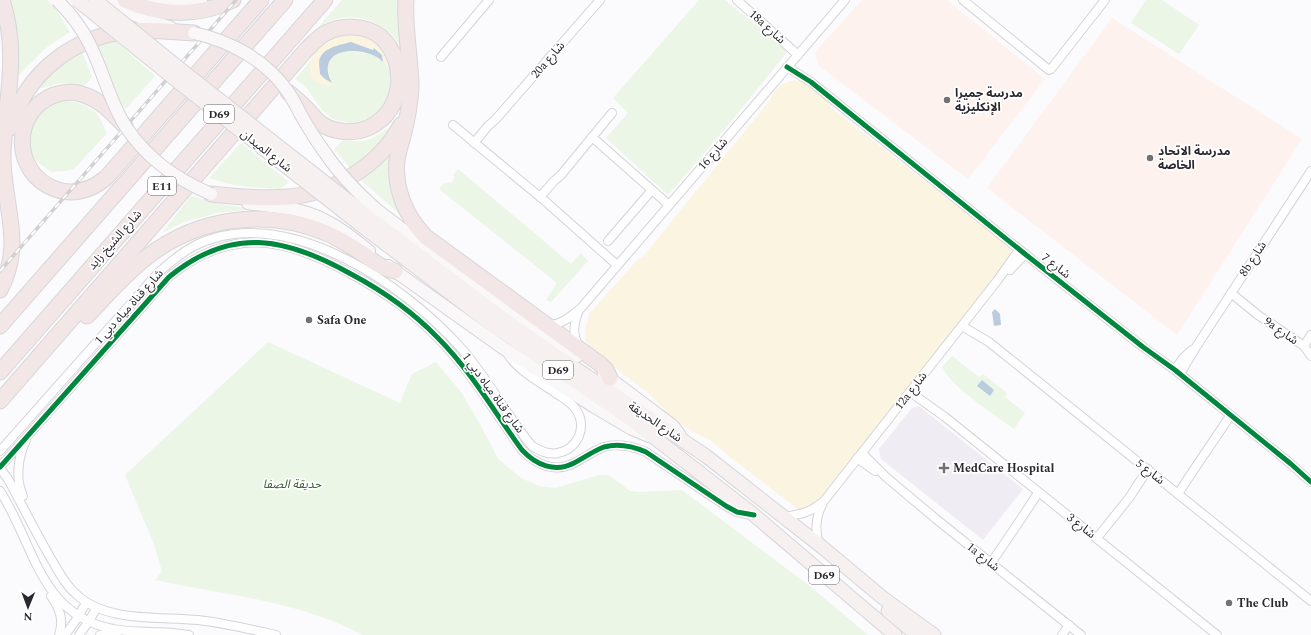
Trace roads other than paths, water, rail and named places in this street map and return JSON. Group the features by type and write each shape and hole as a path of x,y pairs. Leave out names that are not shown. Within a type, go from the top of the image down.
{"highway":[{"path":"0,290 8,268 12,238 11,216 5,183 3,158 11,52 8,27 2,0"},
{"path":"125,0 154,10 198,12 233,0"},
{"path":"126,127 110,111 84,94 58,94 42,102 35,108 28,118 23,130 22,139 24,156 31,172 43,184 59,191 84,191 99,184 111,173 260,0"},
{"name":"E11","path":"0,326 285,0"},
{"name":"شارع الشيخ زايد","path":"0,372 325,0"},
{"path":"406,0 410,90 405,126 399,149 397,170 403,202 412,221 430,240 600,364 606,370 610,378"},
{"path":"0,401 306,50 319,37 327,32 345,27 354,27 372,32 380,36 386,43 395,58 399,75 398,93 392,109 385,118 376,124 361,130 344,132 323,125 288,92"},
{"path":"3,158 8,134 23,97 41,73 64,53 90,40 117,32 145,30 194,33"},
{"path":"211,194 242,197 288,197 312,192 336,184 358,172 386,148 394,138 400,126 409,102"},
{"path":"27,371 62,341 147,256 177,238 210,225 254,219 278,220 300,225 326,233 338,239 381,267 394,271"}],"main road":[{"path":"57,0 75,20 89,42 111,97 126,127 146,151 164,167 183,180 211,194 248,203 297,210 328,222 347,234 394,271 503,348 624,425 655,438"},
{"name":"شارع الميدان","path":"77,0 182,85 369,218"},
{"name":"شارع الميدان","path":"95,0 369,218"},
{"path":"112,0 129,13 141,18 217,39 248,55 267,69 288,92 302,118 326,154 355,189 369,218 610,378 673,426 681,439"},
{"path":"148,0 183,5 201,0"},
{"name":"شارع الحديقة","path":"369,218 496,327 610,404 655,438 754,515 895,635"},
{"name":"شارع الحديقة","path":"369,218 501,317 681,439 731,475 883,598 934,635"},
{"path":"883,598 884,604 890,613 917,635"}],"street":[{"path":"441,57 488,0"},
{"name":"20a شارع","path":"477,145 488,126 495,120 600,0"},
{"name":"18a شارع","path":"736,0 792,61"},
{"name":"شارع 16","path":"579,348 576,341 574,328 576,317 581,308 845,0"},
{"path":"963,0 1048,70 1051,69 1105,0"},
{"name":"شارع 7","path":"792,61 811,82 1022,252 1178,372 1311,482"},
{"path":"542,199 554,181 561,175 612,114"},
{"path":"453,125 542,199 617,265"},
{"path":"592,137 669,205"},
{"name":"8b شارع","path":"1178,372 1196,347 1311,171"},
{"path":"608,241 652,190"},
{"name":"شارع قناة مياه دبي 1","path":"0,451 158,273 182,253 195,245 216,238 236,234 257,233 278,235 317,246 339,256 367,272 410,300 451,337 476,368 532,446 539,450 551,453 563,452 570,448 576,442 581,427 578,412 569,402 515,364 503,348"},
{"name":"شارع قناة مياه دبي 1","path":"0,467 164,281 177,270 201,255 219,248 256,242 298,249 319,257 361,279 402,306 438,338 453,354 522,450 537,463 552,467 566,466 604,447 615,445 635,447 646,452 726,506 737,512 754,515"},
{"name":"12a شارع","path":"818,544 816,517 824,501 964,323 1022,252"},
{"name":"9a شارع","path":"1229,296 1307,347 1311,356"},
{"name":"شارع 16","path":"547,325 556,325 565,321 581,308"},
{"name":"شارع 5","path":"964,323 1311,601"},
{"path":"1307,347 1311,335"},
{"path":"1162,361 1185,361 1192,384"},
{"name":"شارع 3","path":"912,389 945,418 1217,635"},
{"path":"1175,491 1190,470 1197,464 1233,418"},
{"path":"30,432 21,452 18,477 21,491 37,526 36,532"},
{"name":"1a شارع","path":"860,455 1071,630 1081,635"},
{"path":"0,467 63,579 75,594 86,603 108,612 131,616 209,622 276,635"},
{"path":"1096,538 1150,471"},
{"path":"0,490 8,502 21,534 45,581 56,596 79,616 114,630 168,632 189,635"},
{"path":"989,561 1003,539 1022,520 1041,495"},
{"path":"0,496 8,502"},
{"name":"12a شارع","path":"784,517 808,512 824,501"},
{"path":"45,581 48,591 57,604 62,616 60,635"},
{"path":"64,635 79,616 86,603"},
{"path":"79,635 96,608"},
{"path":"1062,635 1071,630"},
{"path":"100,635 132,631"}],"water":[{"path":"351,42 373,50 374,48 382,55 383,62 376,56 366,53 355,51 344,52 335,55 329,61 328,70 332,83 325,79 320,74 319,61 322,54 333,47"},
{"path":"995,309 1000,314 1001,325 994,326 992,312"},
{"path":"982,380 994,390 990,396 977,386"}],"railway":[{"path":"0,271 236,0"}],"place":[{"name":"مدرسة جميرا الإنكليزية","path":"947,100"},
{"name":"مدرسة الاتحاد الخاصة","path":"1150,158"},
{"name":"Safa One","path":"309,320"},
{"name":"MedCare Hospital","path":"944,468"},
{"name":"The Club","path":"1229,603"}],"park label":[{"name":"حديقة الصفا","path":"292,484"}]}
